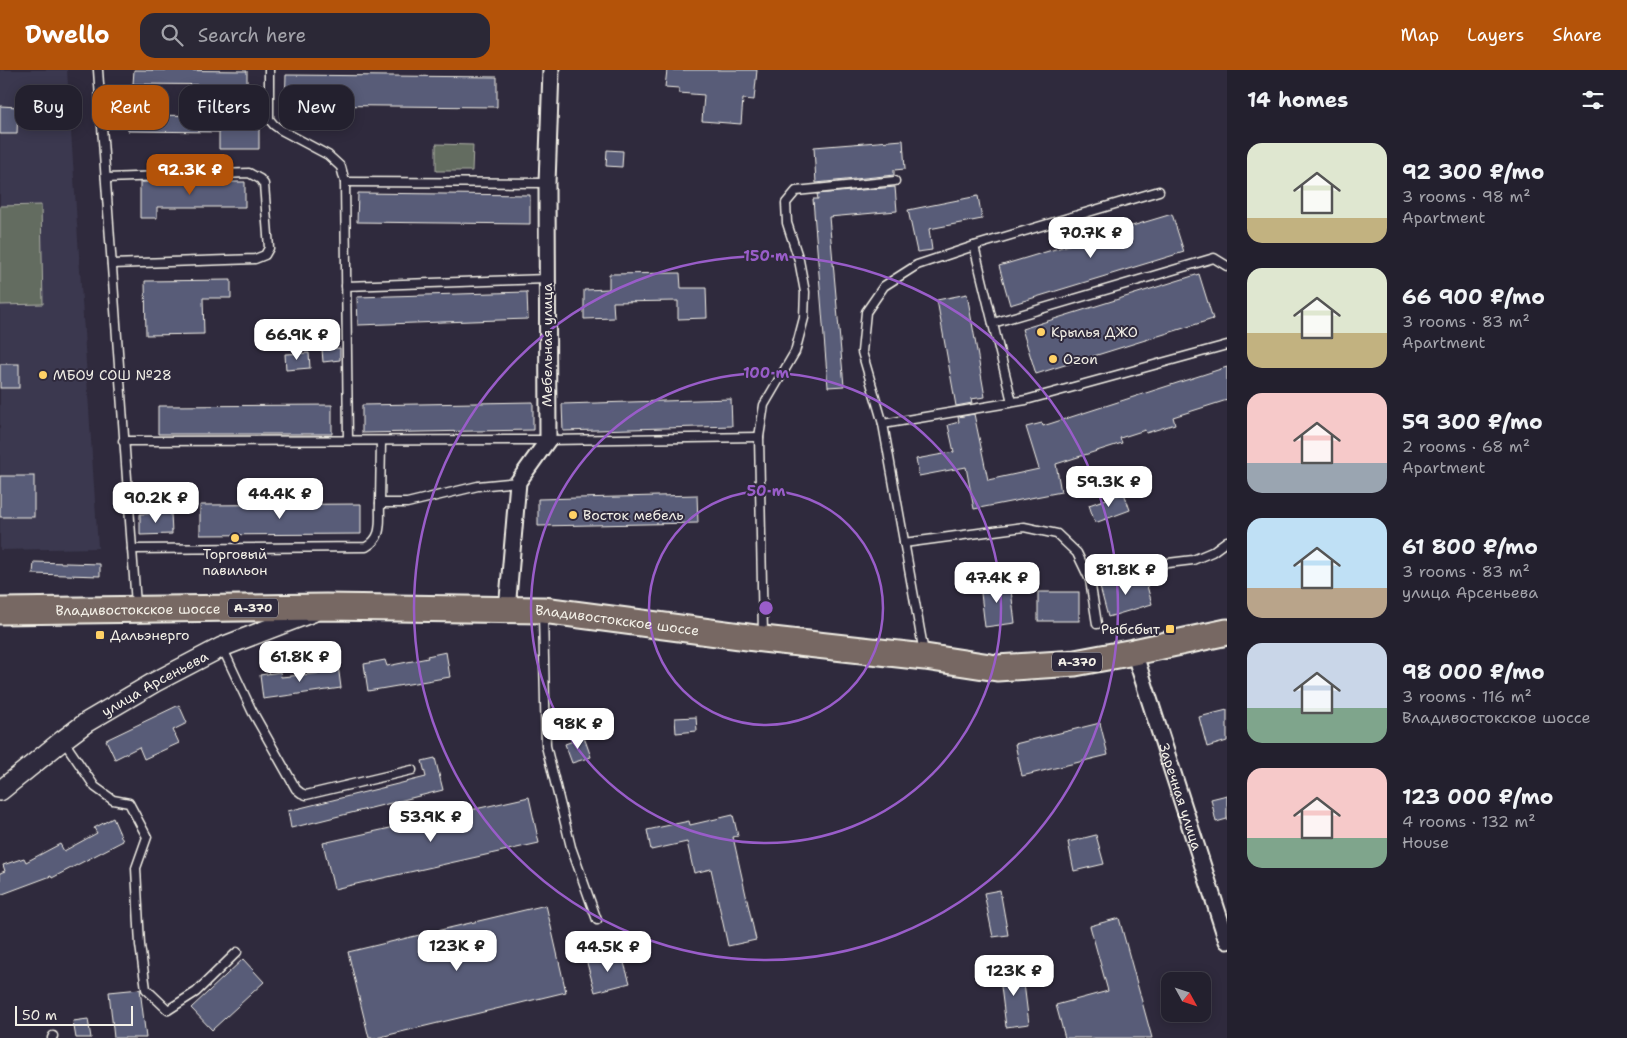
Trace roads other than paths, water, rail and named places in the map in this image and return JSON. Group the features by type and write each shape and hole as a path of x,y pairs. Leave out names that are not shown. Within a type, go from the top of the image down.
{"highway":[{"name":"Владивостокское шоссе","path":"0,611 326,607 542,610 763,639 925,657 997,668 1075,663 1227,632"}],"street":[{"name":"Мебельная улица","path":"548,440 547,279 551,70"},
{"path":"507,610 518,482 548,440"},
{"name":"улица Арсеньева","path":"0,791 87,722 155,682 222,647 326,607"},
{"name":"Заречная улица","path":"1134,652 1227,942"}],"lane":[{"path":"98,70 136,610"},
{"path":"269,70 269,119 281,130 328,155 340,167 345,182 348,440"},
{"path":"106,178 249,173 260,179 264,184 269,248 265,255 254,259 112,264"},
{"path":"763,639 759,436 764,405 795,352 804,318 805,292 799,260 788,223 786,203 796,191 895,181"},
{"path":"345,182 548,184"},
{"path":"925,657 883,424 862,352 866,312 884,286 917,266 974,246 1159,190"},
{"path":"974,246 1012,402"},
{"path":"993,323 1214,258 1227,266"},
{"path":"346,286 547,279"},
{"path":"883,424 1026,400 1227,345"},
{"path":"123,441 548,440 759,436"},
{"path":"132,549 366,547 374,542 379,534 381,441"},
{"path":"380,503 407,503 478,486 518,482"},
{"path":"904,543 1024,527 1058,534 1076,553 1090,580 1097,624"},
{"path":"1090,580 1143,566 1193,560 1212,552 1227,541"},
{"path":"542,610 546,746 571,847 597,920"},
{"path":"222,647 252,711 296,789 301,793 306,795 412,770"},
{"path":"63,740 95,787 114,800 130,803 147,837 136,868 140,945 146,989 168,1010 196,992 237,952"}],"place":[{"name":"Крылья ДЖО","path":"1041,332"},
{"name":"Ozon","path":"1053,359"},
{"name":"МБОУ СОШ №28","path":"43,375"},
{"name":"Восток мебель","path":"573,515"},
{"name":"Торговый павильон","path":"235,538"},
{"name":"Рыбсбыт","path":"1170,629"},
{"name":"Дальэнерго","path":"100,635"}]}
